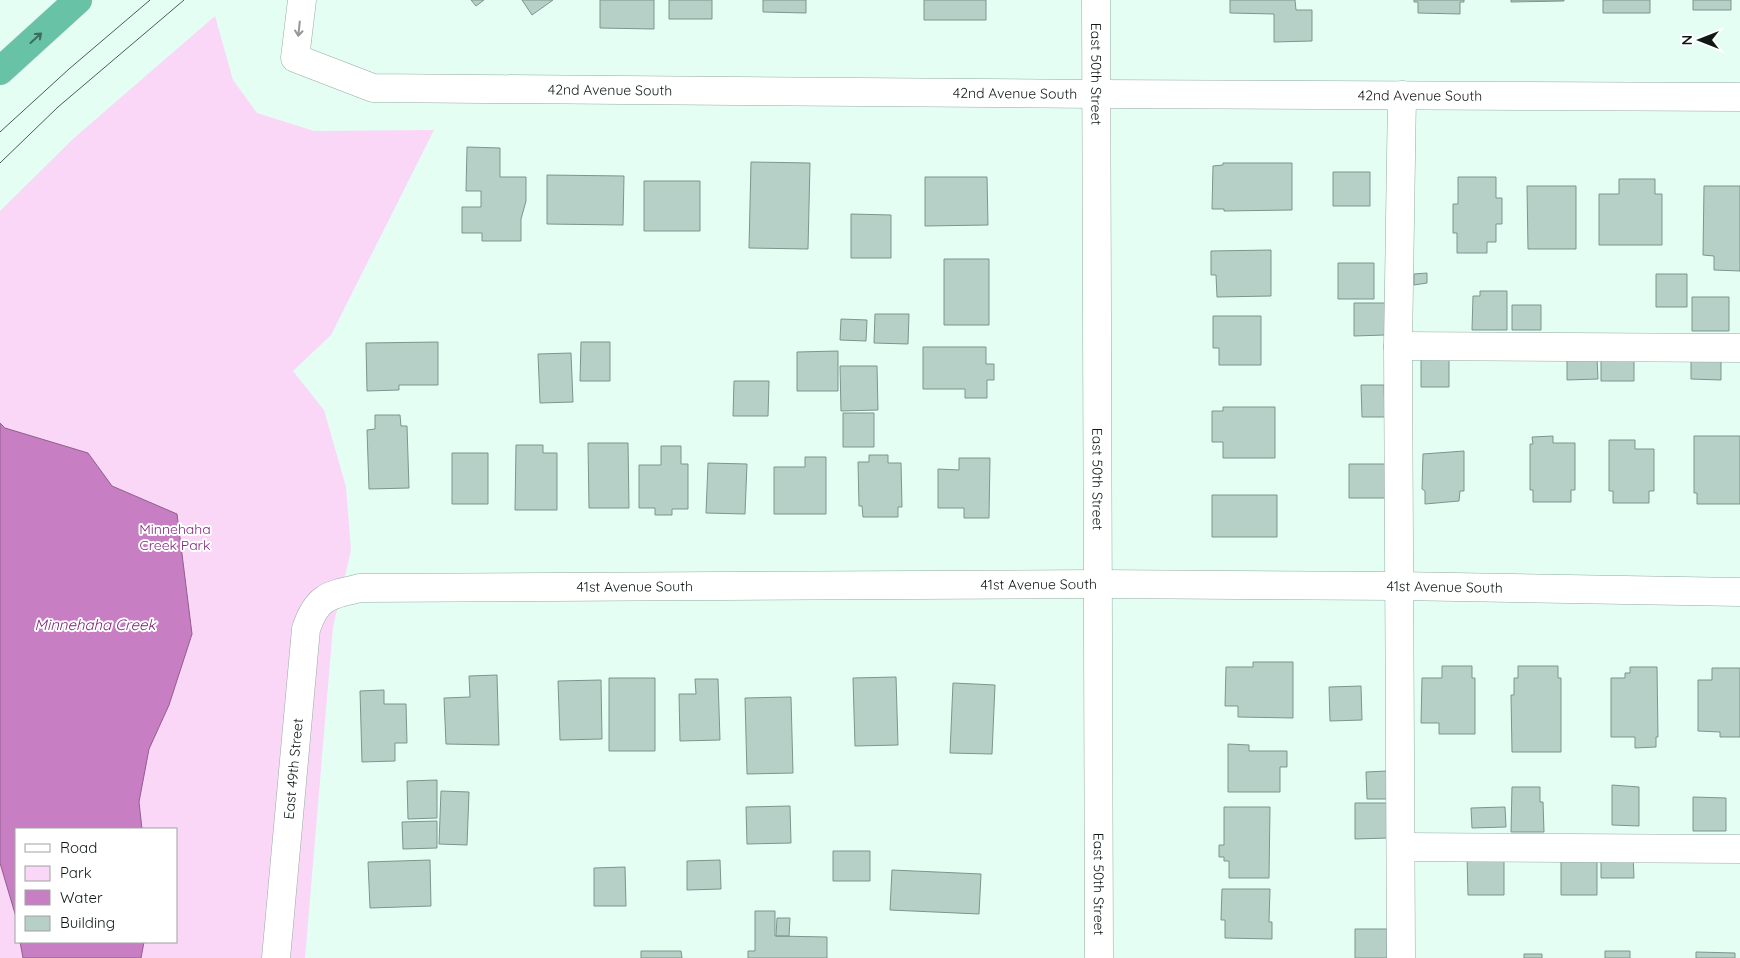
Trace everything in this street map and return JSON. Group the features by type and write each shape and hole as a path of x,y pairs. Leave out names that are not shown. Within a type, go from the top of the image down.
{"highway":[{"path":"0,71 78,0"}],"street":[{"name":"42nd Avenue South","path":"302,0 295,58 373,88 1740,97"},
{"name":"East 50th Street","path":"1096,0 1099,958"},
{"path":"1402,95 1398,346 1398,586 1402,958"},
{"path":"1398,346 1740,348"},
{"name":"41st Avenue South","path":"338,593 360,588 1098,584 1398,586 1740,592"},
{"name":"East 49th Street","path":"276,958 306,629 311,615 318,604 328,596 338,593"},
{"path":"1401,848 1740,850"}],"green space":[{"name":"Minnehaha Creek Park","path":"215,16 233,80 257,113 314,131 434,130 331,335 293,371 324,410 346,487 351,550 333,627 305,958 0,958 0,211 74,138"}],"water":[{"name":"Minnehaha Creek","path":"0,423 5,428 88,453 112,486 177,514 192,634 169,705 149,749 139,802 142,828 15,828 15,914 0,863"},
{"path":"20,943 144,943 141,958 23,958"}],"building":[{"path":"471,0 484,0 476,6"},
{"path":"522,0 553,0 532,15"},
{"path":"600,0 654,0 654,29 600,28"},
{"path":"669,0 712,0 712,19 669,19"},
{"path":"763,0 806,0 806,13 763,12"},
{"path":"924,0 986,0 986,20 924,20"},
{"path":"1230,0 1295,0 1296,10 1312,10 1312,41 1274,42 1274,14 1230,13"},
{"path":"1414,0 1464,0 1464,2 1460,2 1460,14 1418,13 1418,2 1414,2"},
{"path":"1511,0 1564,0 1564,1 1511,2"},
{"path":"1603,0 1650,0 1650,13 1603,13"},
{"path":"1693,0 1731,0 1731,10 1693,10"},
{"path":"467,147 500,148 500,177 526,177 526,201 521,219 521,241 482,241 482,233 462,233 462,207 481,207 481,191 466,191"},
{"path":"751,162 810,163 808,249 749,248"},
{"path":"1223,163 1292,163 1292,210 1224,211 1224,209 1212,209 1213,166 1223,165"},
{"path":"1333,172 1370,172 1370,206 1333,206"},
{"path":"547,175 624,176 623,225 547,224"},
{"path":"925,177 987,177 988,225 925,226"},
{"path":"1458,177 1496,177 1496,198 1502,198 1502,224 1496,224 1496,242 1487,242 1487,253 1457,253 1457,233 1453,233 1453,204 1458,204"},
{"path":"1619,179 1655,179 1655,194 1662,194 1662,245 1599,245 1599,194 1619,194"},
{"path":"644,181 700,181 700,231 644,231"},
{"path":"1527,186 1576,186 1576,249 1528,249"},
{"path":"1704,186 1740,186 1740,271 1714,270 1714,256 1703,255"},
{"path":"851,214 891,215 891,258 851,258"},
{"path":"1271,250 1271,296 1217,297 1216,275 1211,275 1211,251"},
{"path":"944,259 989,259 989,325 944,325"},
{"path":"1338,263 1374,263 1374,299 1338,299"},
{"path":"1427,273 1427,283 1414,285 1414,274"},
{"path":"1656,274 1687,274 1687,307 1656,307"},
{"path":"1480,291 1507,291 1507,330 1472,330 1473,296 1480,296"},
{"path":"1692,297 1729,297 1729,331 1692,331"},
{"path":"1354,303 1385,303 1385,335 1354,336"},
{"path":"1512,305 1541,305 1541,330 1512,330"},
{"path":"875,314 909,314 908,344 874,343"},
{"path":"1213,316 1261,316 1261,365 1219,365 1219,348 1213,348"},
{"path":"841,319 867,320 866,341 840,340"},
{"path":"438,342 438,385 399,385 399,390 367,391 366,343"},
{"path":"581,342 610,342 610,381 580,381"},
{"path":"923,347 986,347 986,364 994,364 994,380 987,380 987,398 965,398 965,389 923,389"},
{"path":"838,351 838,391 797,391 797,352"},
{"path":"571,353 573,402 540,403 538,354"},
{"path":"1634,356 1634,381 1601,381 1601,357"},
{"path":"1691,356 1721,356 1721,380 1691,379"},
{"path":"1421,357 1449,357 1449,387 1421,387"},
{"path":"1567,358 1597,358 1598,379 1567,380"},
{"path":"840,366 877,366 878,410 841,411"},
{"path":"734,381 769,381 768,416 733,416"},
{"path":"1361,385 1384,385 1385,417 1362,417"},
{"path":"1223,407 1275,407 1275,458 1223,458 1223,442 1212,442 1212,411 1223,411"},
{"path":"843,413 874,413 874,447 843,447"},
{"path":"375,415 400,415 401,426 407,426 409,488 369,489 367,430 375,429"},
{"path":"1553,436 1553,443 1575,443 1575,490 1571,490 1571,502 1533,502 1533,490 1530,490 1530,444 1533,444 1532,437"},
{"path":"1694,436 1740,436 1740,504 1697,504 1697,493 1694,493"},
{"path":"1609,440 1635,440 1635,449 1654,449 1654,491 1649,491 1649,503 1613,503 1613,491 1609,491"},
{"path":"588,443 628,443 629,508 589,508"},
{"path":"516,445 543,445 543,453 557,453 557,510 515,510"},
{"path":"661,446 681,446 681,464 688,464 688,509 672,509 672,515 655,515 655,508 639,508 639,465 661,465"},
{"path":"1464,451 1464,491 1460,491 1459,501 1425,504 1425,491 1422,489 1423,454"},
{"path":"452,453 488,453 488,504 452,504"},
{"path":"869,455 888,455 888,463 901,463 902,507 898,507 898,517 863,517 862,506 859,506 858,462 869,462"},
{"path":"805,457 826,457 826,514 774,514 774,467 805,467"},
{"path":"959,458 990,458 989,518 964,518 964,508 938,508 938,469 959,470"},
{"path":"708,463 747,464 745,514 706,513"},
{"path":"1349,464 1387,464 1387,498 1349,498"},
{"path":"1212,495 1277,495 1277,537 1212,537"},
{"path":"1253,662 1293,662 1293,718 1238,717 1238,706 1225,706 1226,667 1253,667"},
{"path":"1442,666 1472,666 1472,678 1475,678 1475,734 1439,734 1439,723 1421,723 1422,678 1442,678"},
{"path":"1518,666 1558,666 1558,678 1561,678 1561,752 1512,752 1511,695 1514,695 1514,678 1518,678"},
{"path":"1630,667 1657,667 1658,737 1656,737 1656,747 1635,748 1635,737 1611,737 1611,678 1625,678 1625,673 1630,673"},
{"path":"1712,668 1740,668 1740,737 1720,737 1720,732 1698,731 1698,680 1712,680"},
{"path":"497,675 499,745 446,744 444,698 470,697 469,676"},
{"path":"896,677 898,745 855,746 853,678"},
{"path":"609,678 655,678 655,751 609,751"},
{"path":"695,679 718,679 720,740 680,741 679,694 696,694"},
{"path":"601,680 602,739 560,740 558,681"},
{"path":"953,683 995,685 992,754 950,753"},
{"path":"1361,686 1362,720 1330,721 1329,687"},
{"path":"384,690 384,704 406,704 407,743 395,743 395,761 362,762 360,691"},
{"path":"791,697 793,773 747,774 745,698"},
{"path":"1228,744 1249,745 1249,751 1287,751 1287,767 1280,767 1280,792 1228,792"},
{"path":"1387,771 1387,799 1367,799 1366,772"},
{"path":"437,780 437,818 408,819 407,781"},
{"path":"1612,785 1639,787 1639,826 1612,825"},
{"path":"1512,787 1540,787 1540,802 1543,802 1544,832 1511,832"},
{"path":"441,791 469,792 467,845 439,844"},
{"path":"1693,797 1726,798 1726,831 1693,831"},
{"path":"1355,803 1387,803 1388,838 1355,839"},
{"path":"790,806 791,843 747,844 746,807"},
{"path":"1224,807 1270,807 1269,878 1229,878 1229,861 1224,861 1224,857 1219,857 1219,845 1224,845"},
{"path":"1505,807 1506,827 1472,828 1471,808"},
{"path":"437,821 437,848 403,849 402,822"},
{"path":"833,851 870,851 870,881 833,881"},
{"path":"1504,855 1504,895 1468,895 1467,856"},
{"path":"1601,855 1633,855 1634,878 1601,878"},
{"path":"1561,856 1597,856 1597,895 1561,895"},
{"path":"430,860 431,906 370,908 368,862"},
{"path":"720,860 721,889 687,890 687,861"},
{"path":"625,867 626,906 594,906 594,868"},
{"path":"892,870 981,874 979,914 890,910"},
{"path":"1222,889 1270,889 1269,922 1272,922 1272,939 1225,938 1225,920 1221,920"},
{"path":"755,911 775,911 775,936 827,937 827,958 748,958 748,951 755,951"},
{"path":"777,918 790,918 789,936 776,936"},
{"path":"1355,929 1387,929 1387,958 1355,958"},
{"path":"641,951 681,951 682,958 641,958"},
{"path":"1605,951 1630,951 1630,958 1605,958"},
{"path":"1696,952 1735,953 1735,958 1696,958"},
{"path":"1524,954 1542,954 1542,958 1524,958"}],"tram line":[{"path":"0,132 69,69 150,0"},
{"path":"0,163 58,107 184,0"}]}
